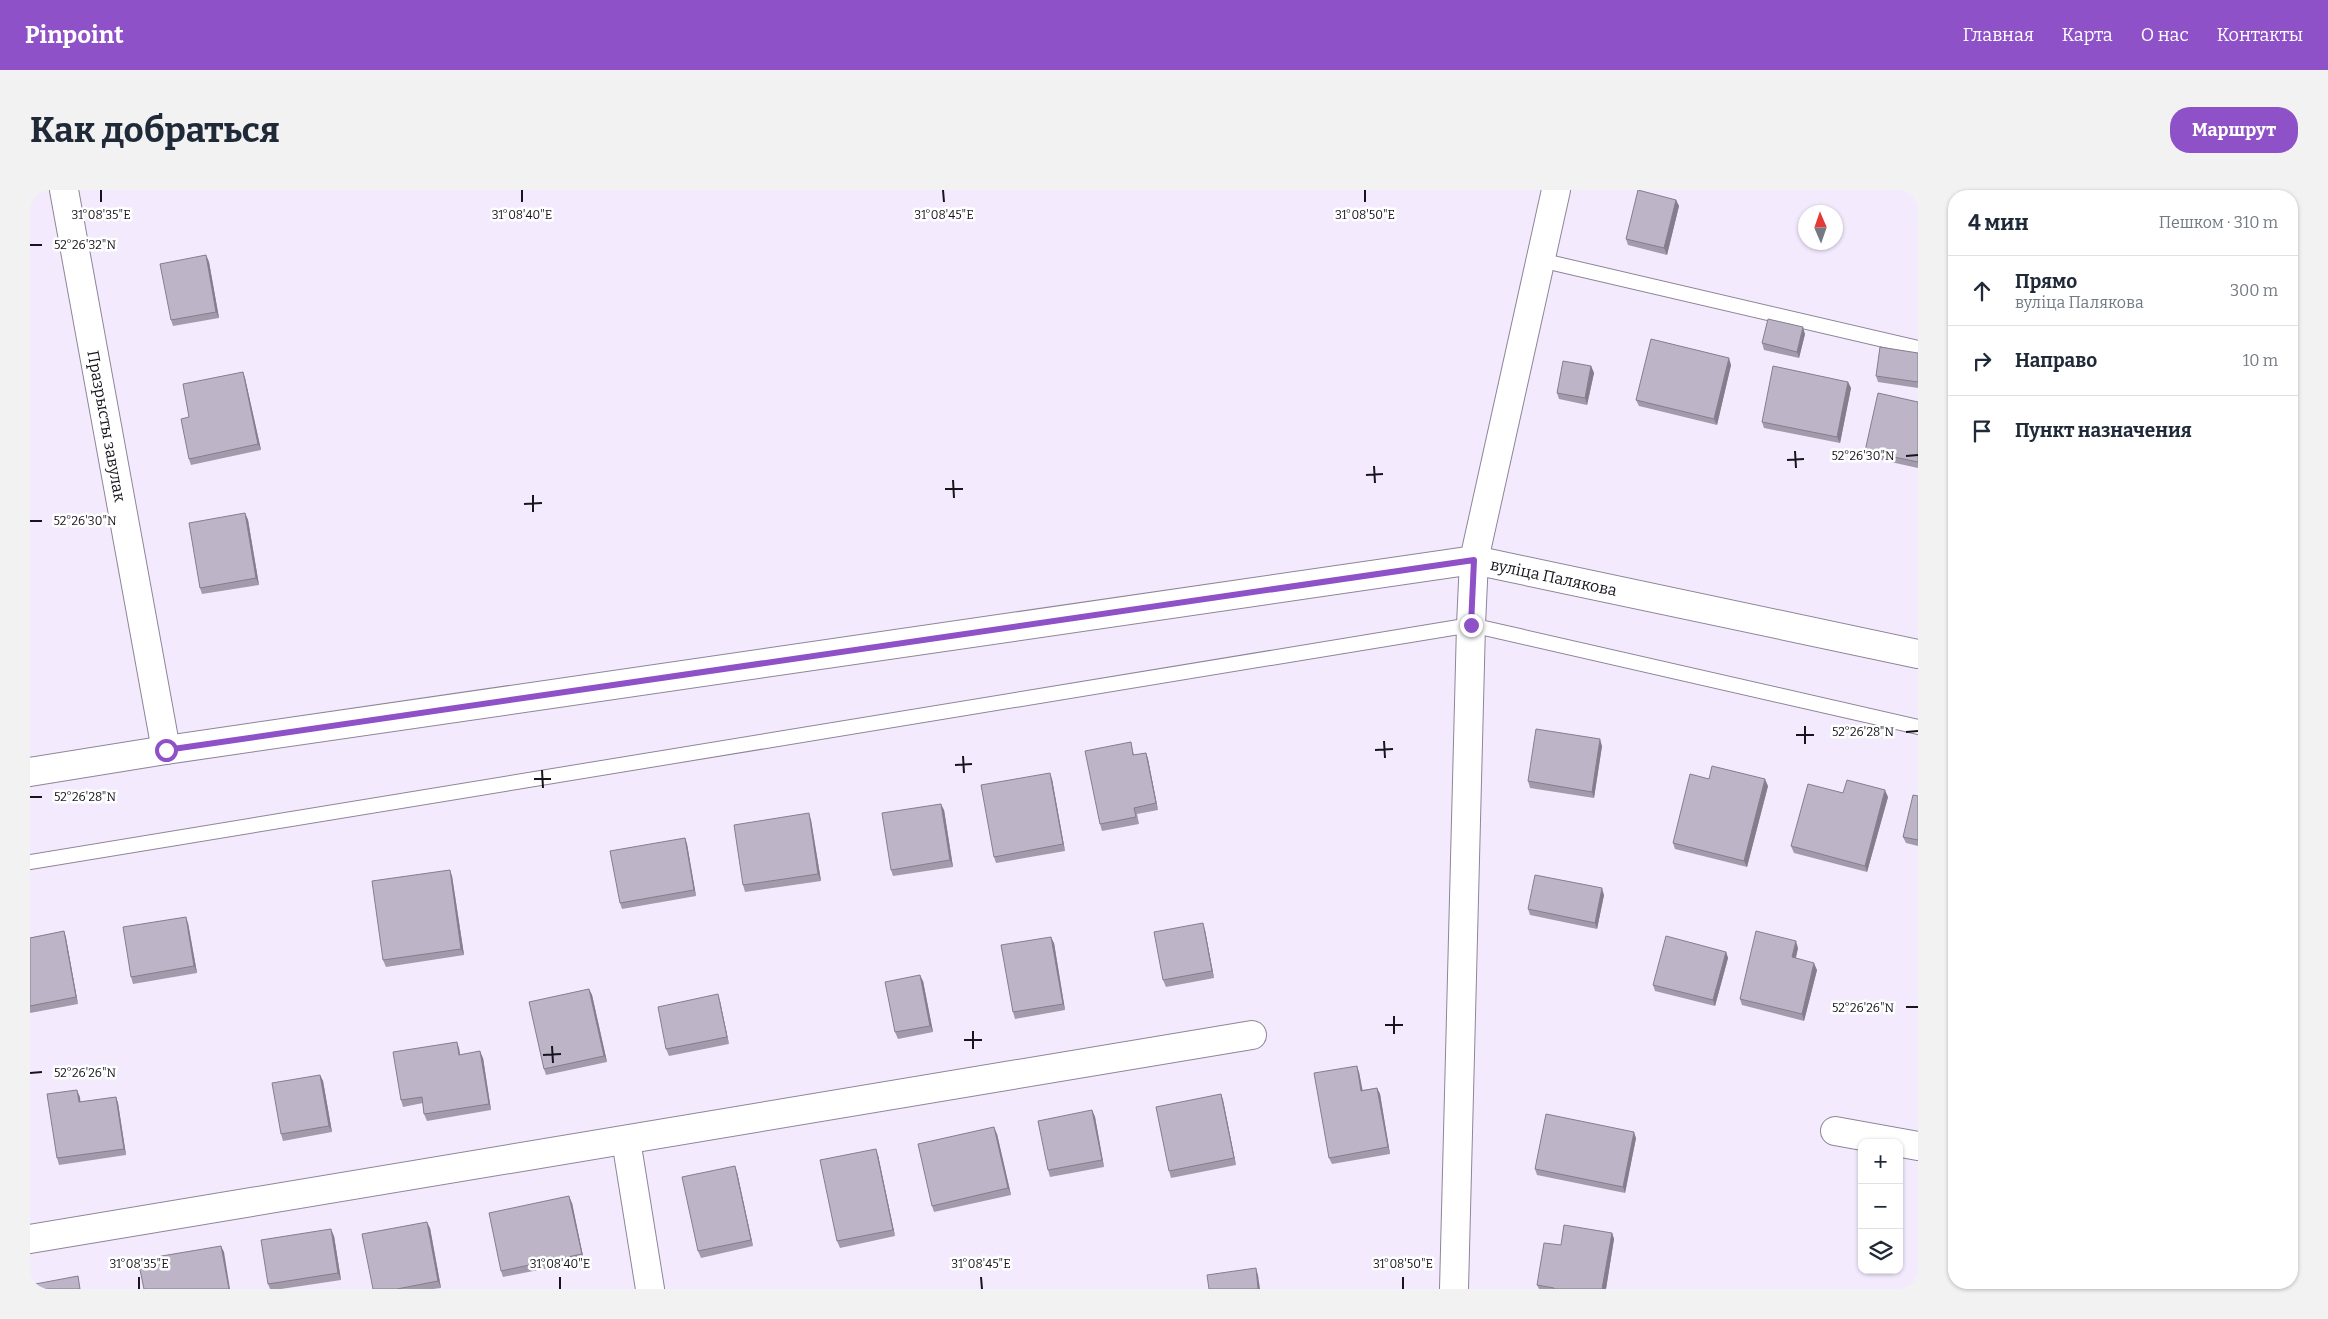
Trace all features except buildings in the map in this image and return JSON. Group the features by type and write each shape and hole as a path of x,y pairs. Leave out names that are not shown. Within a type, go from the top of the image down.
{"street":[{"name":"Празрысты завулак","path":"64,190 166,750"},
{"path":"1454,1289 1474,560 1556,190"},
{"name":"вуліца Палякова","path":"30,772 166,750 1474,560 1918,654"},
{"path":"30,1239 1252,1035"},
{"path":"1835,1131 1918,1146"},
{"path":"626,1140 650,1289"}],"lane":[{"path":"1540,260 1918,348"},
{"path":"30,862 1471,625 1918,727"}],"route":[{"path":"166,750 1474,560 1471,625"}]}
